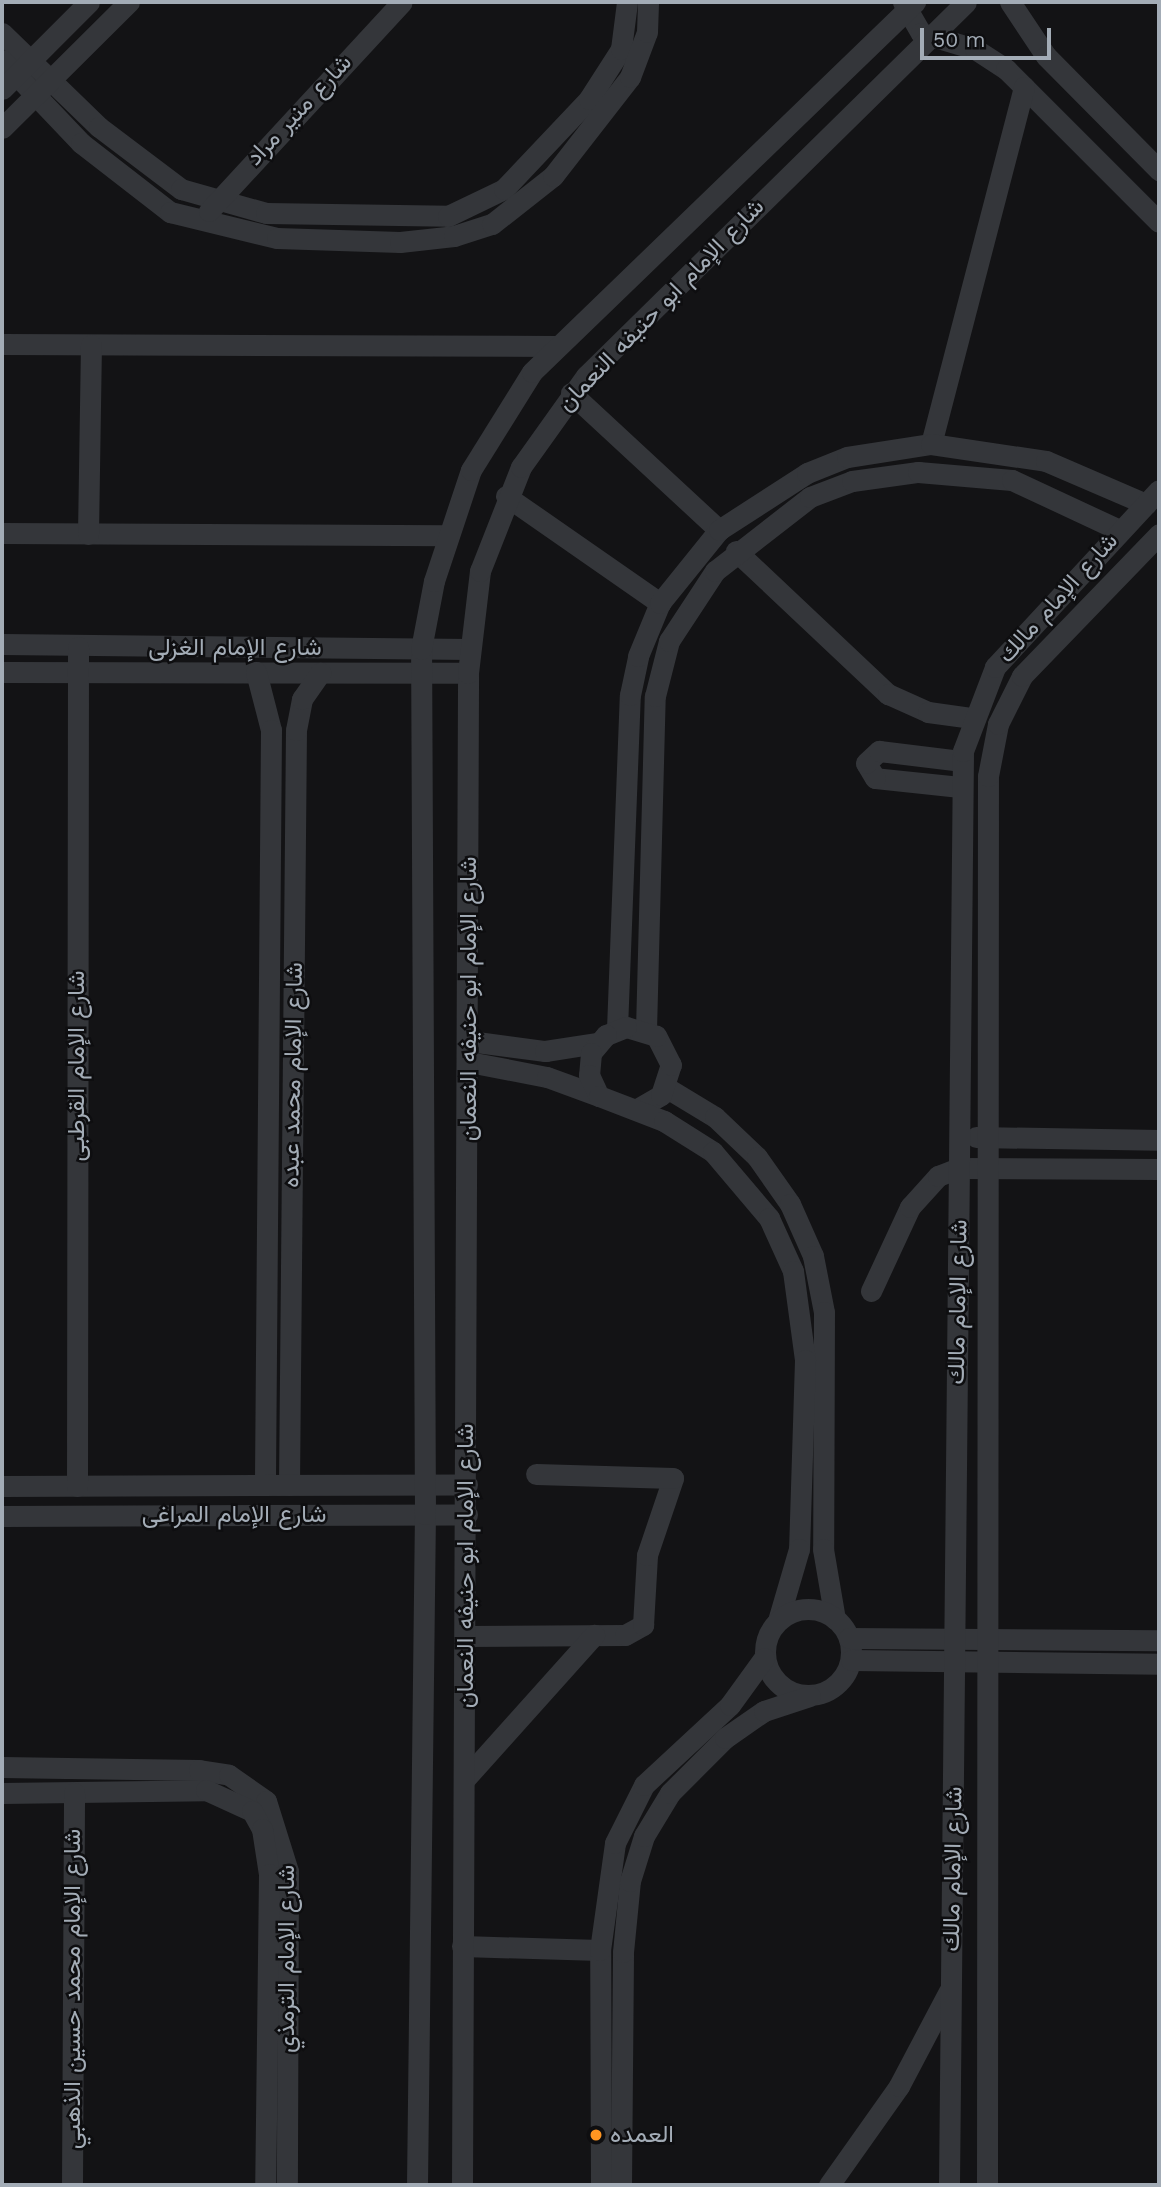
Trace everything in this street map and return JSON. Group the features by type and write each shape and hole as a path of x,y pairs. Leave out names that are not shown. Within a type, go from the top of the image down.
{"street":[{"path":"12,71 89,2"},
{"path":"2,128 129,2"},
{"name":"شارع منير مراد","path":"206,225 214,201 402,2"},
{"path":"2,33 12,71 43,87 152,172 214,201 266,213 400,218 447,216 479,206 526,167 610,67 626,29 627,2"},
{"path":"43,87 123,180 170,212 206,225 262,236 400,242 454,236 492,224 553,176 630,77 647,32 648,2"},
{"name":"شارع الإمام ابو حنيفه النعمان","path":"462,2185 469,1051 468,673 480,571 506,496 571,393 966,2"},
{"path":"1010,2 1046,56 1159,170"},
{"path":"908,5 912,26 930,37 975,49 1024,87 1159,222"},
{"name":"شارع الإمام ابو حنيفه النعمان","path":"417,2185 425,1514 421,649 445,534 507,407 556,346 908,5"},
{"path":"610,67 630,77"},
{"path":"931,444 1024,87"},
{"path":"262,236 266,213"},
{"path":"2,344 556,346"},
{"path":"88,534 91,345"},
{"path":"571,393 719,530"},
{"path":"617,1029 630,695 643,637 660,603 719,530 807,473 847,457 931,444 1046,461 1152,497"},
{"path":"646,1030 656,687 682,616 736,551 810,498 852,481 918,472 1012,480 1119,530"},
{"path":"506,496 660,603"},
{"name":"شارع الإمام مالك","path":"948,2185 962,761 971,719 995,667 1019,635 1152,497"},
{"path":"2,533 445,534"},
{"name":"شارع الإمام مالك","path":"987,2185 987,801 998,724 1039,656 1159,534"},
{"path":"736,551 888,694 928,712 971,719"},
{"name":"شارع الإمام الغزلى","path":"2,644 78,647 469,649"},
{"name":"شارع الإمام القرطبى","path":"77,1486 78,647"},
{"name":"شارع الإمام الغزلى","path":"2,672 468,673"},
{"name":"شارع الإمام محمد عبده","path":"256,672 271,722 265,1485"},
{"name":"شارع الإمام محمد عبده","path":"289,1485 296,730 302,699 320,673"},
{"path":"960,788 875,778 866,763 879,751 962,761"},
{"path":"469,1051 545,1051 597,1043 617,1029 646,1030 669,1054 667,1088"},
{"path":"597,1043 589,1064 599,1096"},
{"path":"469,1051 599,1096 616,1107 637,1109 689,1135 734,1172 769,1218 793,1271 804,1360 799,1549 764,1658 730,1705 643,1785 627,1813 607,1875 600,1950 601,2185"},
{"path":"637,1109 667,1088"},
{"path":"621,2185 623,1952 643,1836 670,1793 725,1738 764,1711 810,1696 841,1681 851,1660 849,1638 835,1619 823,1549 824,1312 813,1256 790,1204 757,1157 716,1117 667,1088"},
{"path":"268,1137 292,1137"},
{"path":"959,1137 1159,1140"},
{"path":"872,1291 921,1191 959,1168 1159,1169"},
{"path":"466,1636 625,1635 643,1625 647,1555 673,1478 536,1474"},
{"name":"شارع الإمام المراغى","path":"2,1486 467,1483"},
{"name":"شارع الإمام المراغى","path":"2,1516 467,1514"},
{"path":"778,1620 806,1609 835,1619"},
{"path":"464,1780 594,1635"},
{"path":"849,1638 1159,1640"},
{"path":"764,1658 780,1685 810,1696"},
{"path":"851,1660 1159,1664"},
{"name":"شارع الإمام الترمذي","path":"2,1767 229,1775 252,1787 278,1824 288,1871 287,2185"},
{"path":"51,1793 59,1782 55,1768"},
{"path":"95,1793 97,1769"},
{"name":"شارع الإمام الترمذي","path":"2,1793 206,1790 252,1811 262,1829 269,1874 265,2185"},
{"name":"شارع الإمام محمد حسين الذهبي","path":"72,2185 74,1793"},
{"path":"462,1946 600,1950"},
{"path":"829,2185 899,2086 951,1987"}],"place":[{"name":"العمده","path":"596,2135"}]}
